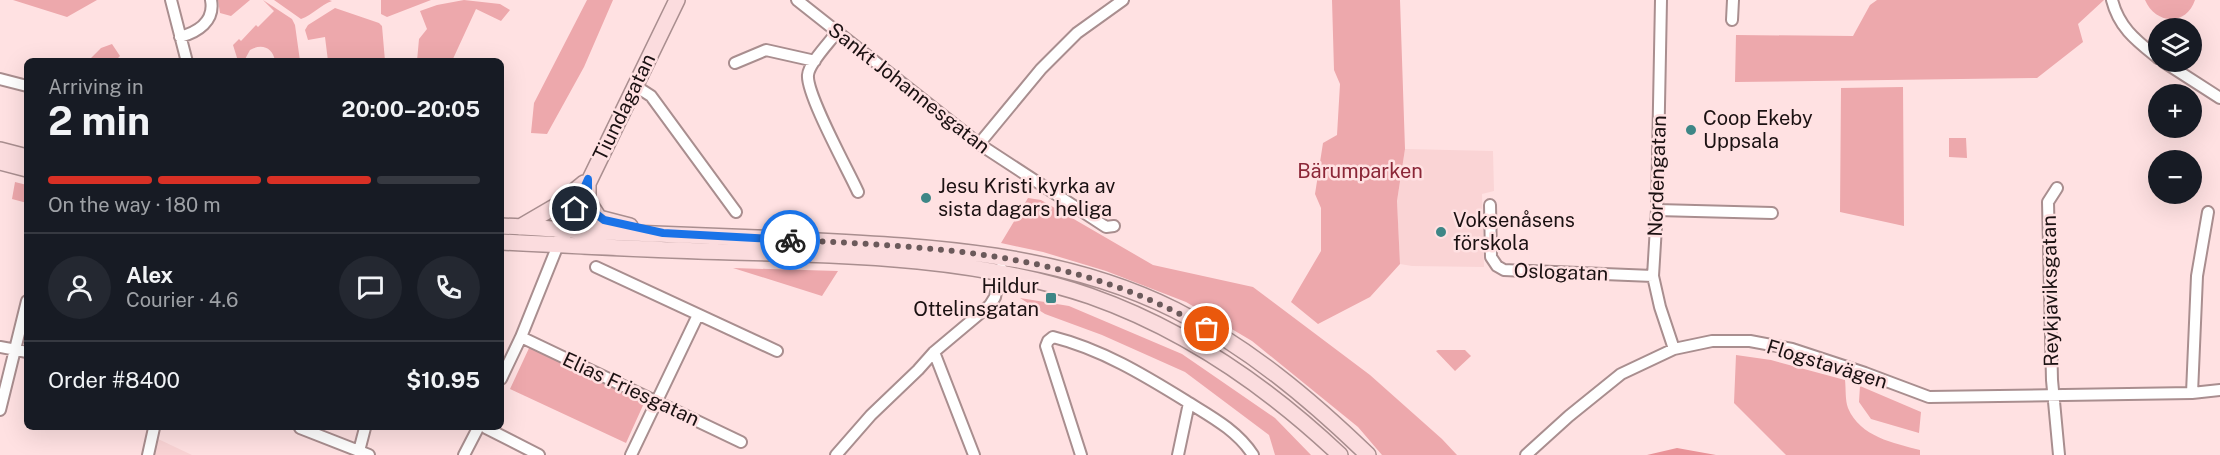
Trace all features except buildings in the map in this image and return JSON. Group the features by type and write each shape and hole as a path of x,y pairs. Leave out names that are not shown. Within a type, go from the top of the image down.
{"main road":[{"name":"Tiundagatan","path":"558,245 588,179 677,0"},
{"path":"0,150 24,156"},
{"path":"0,162 24,168"},
{"path":"520,226 556,206 588,179"},
{"path":"588,179 588,201 599,218 663,233"},
{"path":"504,226 909,245 1004,257 1064,269 1119,287 1175,310 1268,367 1323,412 1368,455"},
{"path":"504,242 842,255 940,264 1047,284 1089,296 1165,328 1254,384 1311,427 1340,455"}],"street":[{"path":"171,0 186,58"},
{"path":"180,37 194,33 209,18 213,10 212,0"},
{"name":"Sankt Johannesgatan","path":"797,0 979,144 1106,227 1114,226"},
{"path":"979,144 1041,69 1077,33 1123,0"},
{"name":"Nordengatan","path":"1661,0 1657,210 1653,276 1660,307 1674,349"},
{"path":"1732,20 1733,0"},
{"path":"2112,0 2120,24 2148,50"},
{"path":"837,32 808,74 811,93 858,192"},
{"path":"735,63 766,50 815,61"},
{"path":"2180,72 2220,98"},
{"path":"0,79 24,85"},
{"path":"634,85 651,96 736,212"},
{"name":"Reykjaviksgatan","path":"2055,396 2052,380 2048,202 2057,189"},
{"name":"Oslogatan","path":"1490,205 1491,257 1497,266 1504,270 1653,276"},
{"path":"1657,210 1772,213"},
{"path":"2192,393 2197,276 2208,212"},
{"name":"Tiundagatan","path":"504,373 558,245"},
{"path":"836,455 871,415 934,352 990,305 995,297 1004,257"},
{"path":"596,267 777,351"},
{"path":"0,411 24,313"},
{"path":"631,455 698,315"},
{"name":"Elias Friesgatan","path":"521,337 741,442"},
{"path":"1081,455 1046,346 1053,337 1087,347 1147,376 1205,411 1241,439 1253,455"},
{"name":"Flogstavägen","path":"1526,455 1622,374 1674,349 1712,341 1750,341 1792,349 1866,373 1929,397 2192,393 2220,390"},
{"path":"0,346 24,352"},
{"path":"934,352 974,455"},
{"path":"2055,396 2059,455"},
{"path":"1178,455 1189,403"},
{"path":"148,455 154,430"},
{"path":"305,430 364,453 365,430"},
{"path":"464,455 477,430"},
{"path":"490,430 539,455"}],"shaded area":[{"name":"Voksenåsens förskola","path":"1405,149 1493,151 1494,191 1482,194 1484,267 1400,264 1397,201"},
{"path":"156,438 192,455 152,455"},
{"path":"1677,448 1716,455 1647,455"}],"green space":[{"path":"13,0 97,0 67,17"},
{"path":"218,0 250,0 231,16 220,13"},
{"path":"263,0 292,19 300,58 274,58 269,50 259,47 250,50 246,58 237,58 233,45 239,39 241,41 256,25 258,27 274,11"},
{"path":"274,0 329,0 332,1 301,19"},
{"path":"381,0 431,0 387,17 381,14"},
{"path":"464,0 500,4 510,10 501,21 476,9 453,58 417,58 419,39 427,29 420,11"},
{"path":"587,0 613,0 584,67 547,134 531,133 534,103"},
{"name":"Bärumparken","path":"1332,0 1400,0 1405,149 1397,201 1400,264 1370,297 1318,324 1291,302 1321,251 1321,208 1315,194 1323,143 1337,135 1340,84 1334,70"},
{"path":"1877,0 2104,0 2078,24 2083,42 2037,78 1735,82 1736,35 1853,36 1870,5"},
{"path":"2145,0 2195,0 2191,9 2178,18 2163,18 2150,8"},
{"path":"335,8 379,23 382,26 385,58 328,58 325,37 308,40 305,30 308,25"},
{"path":"112,44 120,56 118,58 91,58 101,48"},
{"path":"1903,87 1904,226 1840,212 1841,88"},
{"path":"1949,138 1966,138 1967,158 1949,157"},
{"path":"15,182 24,184 24,202 12,199"},
{"path":"1028,198 1041,200 1153,265 1253,287 1370,375 1457,455 1382,455 1358,427 1252,341 1186,302 1106,271 1043,252 1001,243"},
{"path":"733,268 838,271 822,296"},
{"path":"1020,298 1069,306 1182,354 1275,418 1311,455 1275,455 1269,435 1185,372 1102,335 1045,314"},
{"path":"530,346 645,401 626,443 510,389"},
{"path":"1465,350 1471,356 1455,371 1436,351"},
{"path":"1736,355 1771,360 1845,380 1848,408 1853,418 1861,426 1879,437 1920,450 1920,455 1786,455 1734,403"},
{"path":"1860,386 1921,412 1919,433 1871,419 1859,402"}],"way so far":[{"path":"790,240 909,245 1004,257 1064,269 1119,287 1175,310 1207,329"}],"place":[{"name":"Coop Ekeby Uppsala","path":"1691,130"},
{"name":"Jesu Kristi kyrka av sista dagars heliga","path":"926,198"},
{"name":"Voksenåsens förskola","path":"1441,232"},
{"name":"Hildur Ottelinsgatan","path":"1051,298"}],"route":[{"path":"575,209 588,179 587,195 590,207 599,218 604,220 663,233 790,240"}]}
